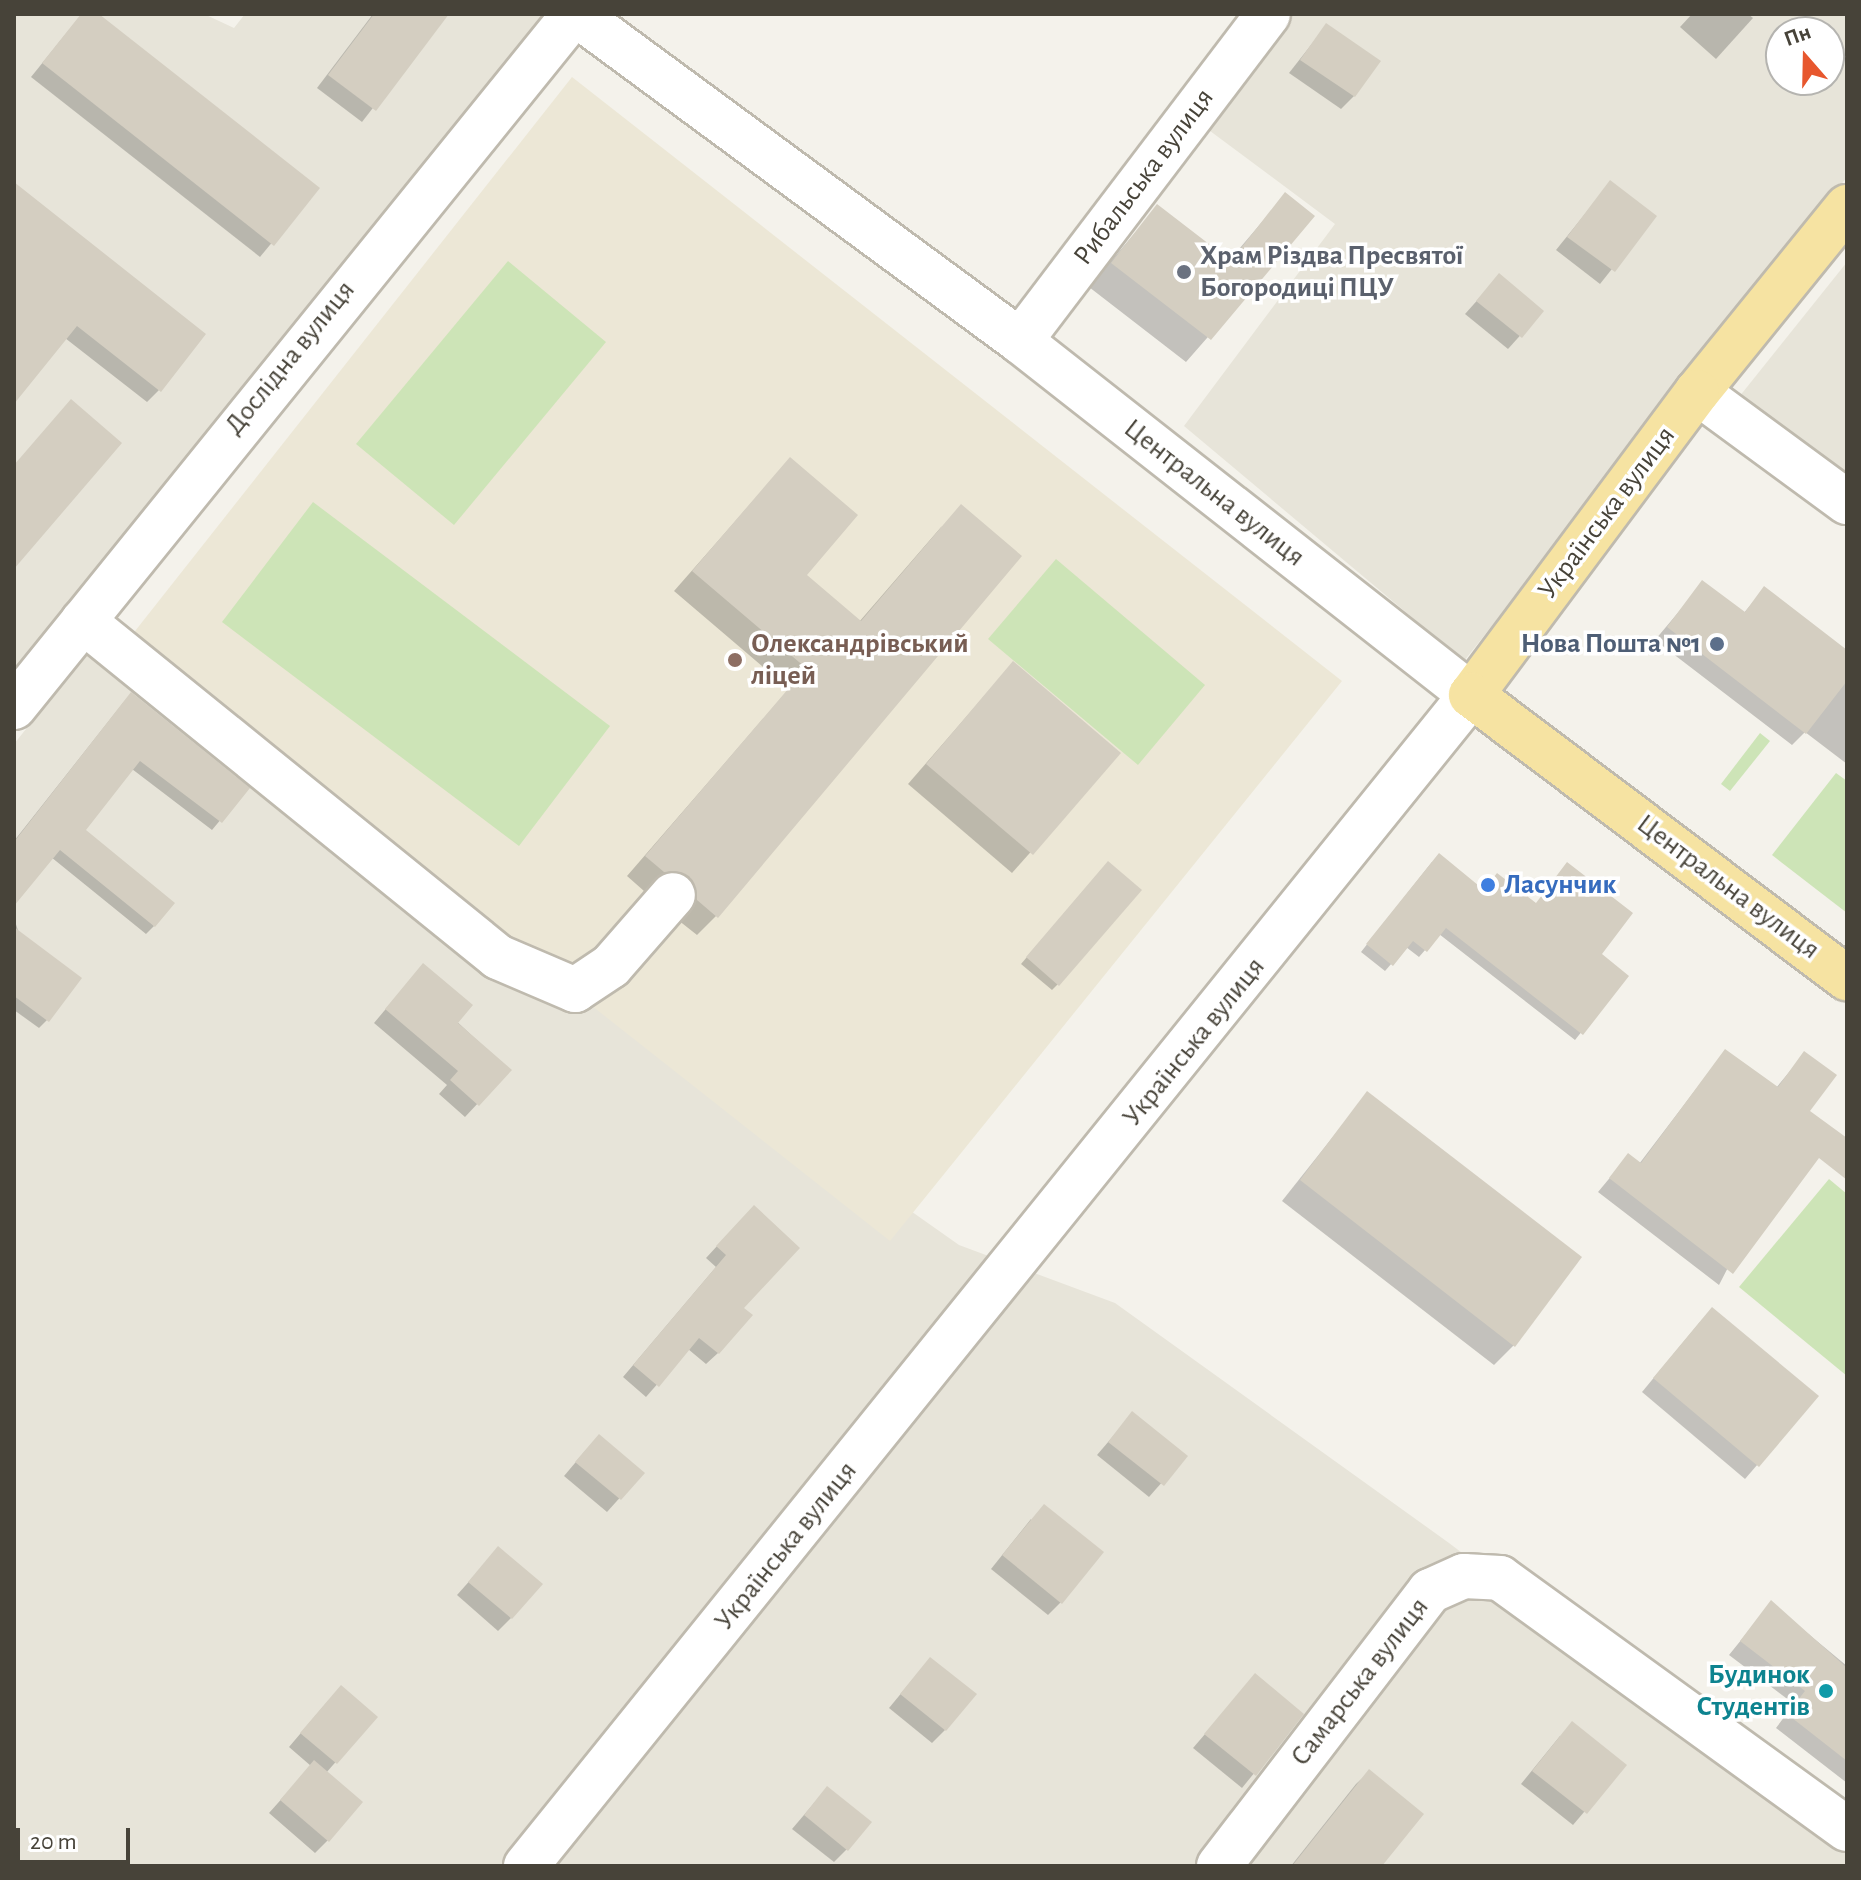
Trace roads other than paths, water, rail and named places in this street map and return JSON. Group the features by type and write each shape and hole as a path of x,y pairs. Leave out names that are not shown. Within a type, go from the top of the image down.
{"main road":[{"name":"Українська вулиця","path":"1471,695 1697,392 1847,207"},
{"name":"Центральна вулиця","path":"1471,695 1847,978"}],"street":[{"name":"Центральна вулиця","path":"575,14 1020,341 1471,695"},
{"name":"Дослідна вулиця","path":"14,707 575,14"},
{"name":"Рибальська вулиця","path":"1020,341 1268,14"},
{"path":"1697,392 1847,502"},
{"path":"83,621 498,957 575,990 611,966 673,895"},
{"name":"Українська вулиця","path":"526,1866 1471,695"},
{"name":"Самарська вулиця","path":"1219,1866 1430,1591 1464,1576 1500,1578 1847,1829"}],"place":[{"name":"Храм Різдва Пресвятої Богородиці ПЦУ","path":"1184,272"},
{"name":"Нова Пошта №1","path":"1717,644"},
{"name":"Олександрівський ліцей","path":"735,660"},
{"name":"Ласунчик","path":"1488,885"},
{"name":"Будинок Студентів","path":"1826,1691"}]}
